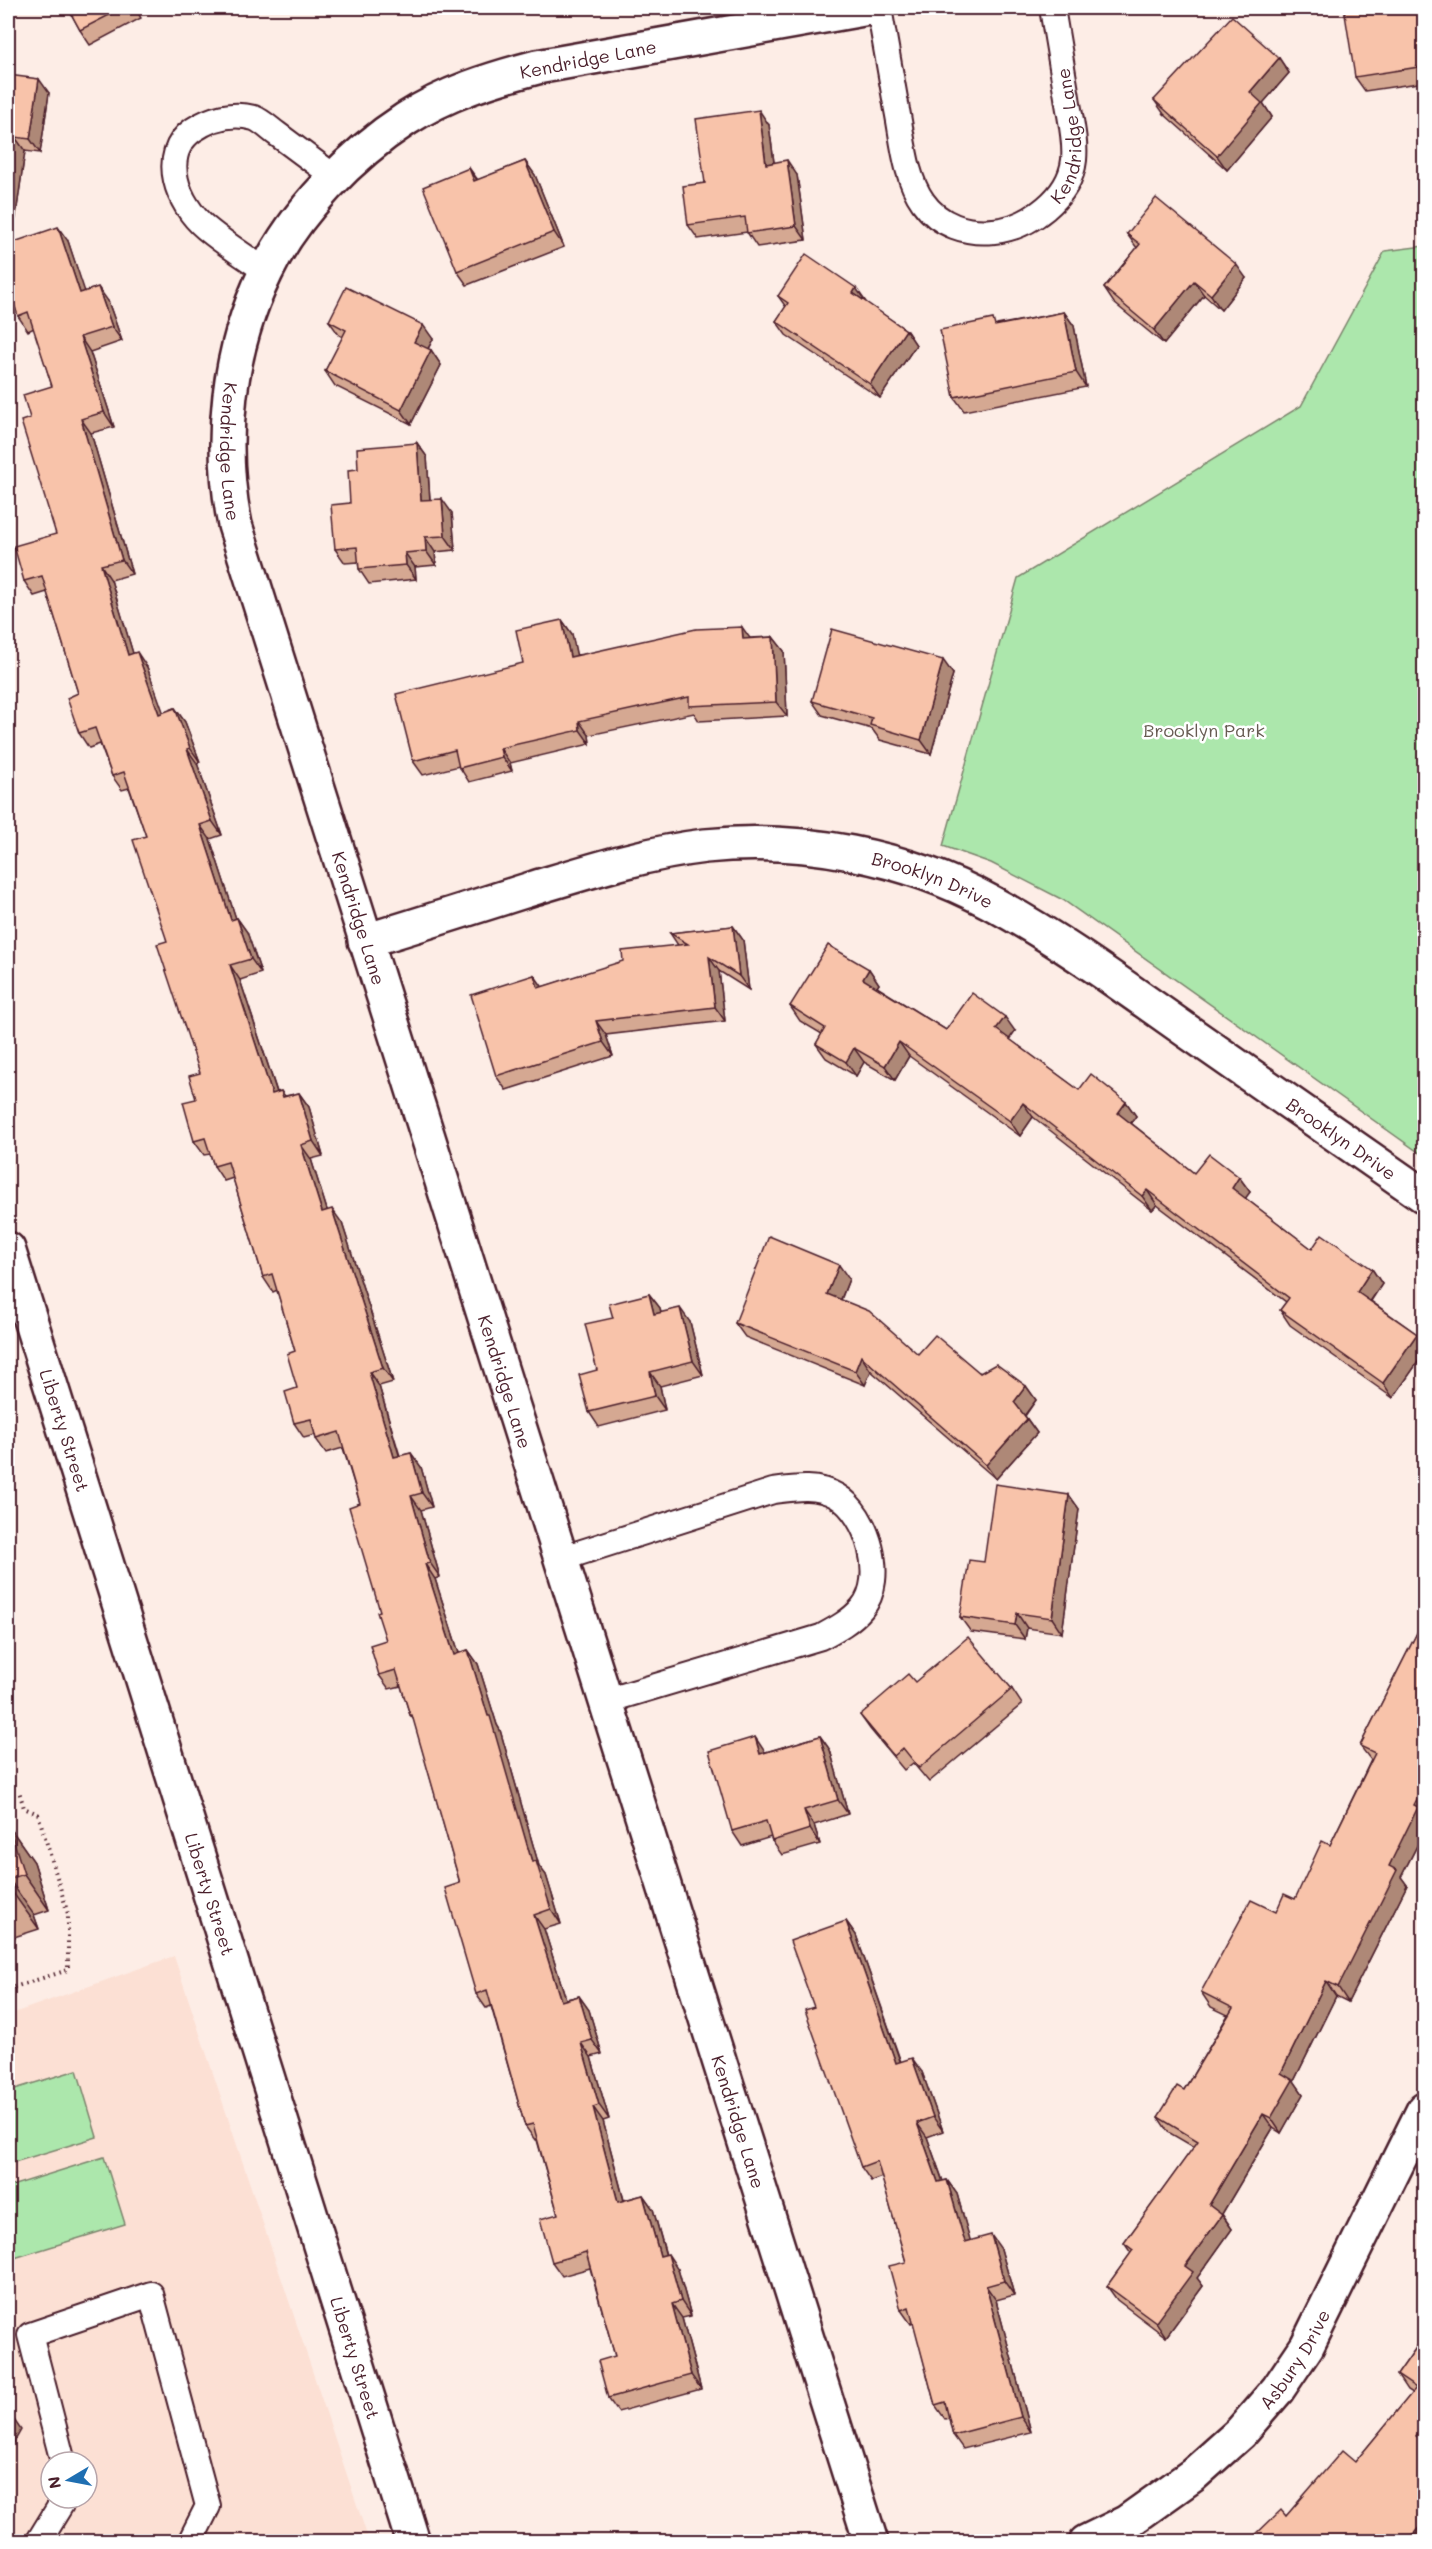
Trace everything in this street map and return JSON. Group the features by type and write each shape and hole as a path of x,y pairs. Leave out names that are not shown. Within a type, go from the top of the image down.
{"street":[{"name":"Kendridge Lane","path":"869,8 537,67 488,80 452,94 407,118 371,144 336,178 296,222 266,271 243,332 230,391 226,452 230,501 235,525 872,2541"},
{"name":"Brooklyn Drive","path":"365,941 616,863 663,852 708,846 769,844 820,848 877,859 923,873 989,901 1076,954 1425,1196"},
{"name":"Liberty Street","path":"8,1249 414,2541"},
{"name":"Asbury Drive","path":"1086,2541 1127,2522 1193,2475 1240,2433 1278,2389 1307,2346 1425,2109"}],"lane":[{"name":"Kendridge Lane","path":"879,8 905,154 922,201 934,215 955,227 977,233 1018,226 1036,215 1065,185 1074,162 1073,137 1052,8"},
{"path":"266,271 205,227 192,213 175,177 174,162 178,145 186,135 202,124 220,118 236,115 256,119 336,178"},
{"path":"560,1559 773,1491 806,1487 837,1496 856,1514 871,1545 874,1576 864,1606 843,1626 821,1637 606,1701"},
{"path":"60,2450 30,2335 150,2294 208,2506 190,2541"},
{"path":"38,2541 57,2510"}],"path":[{"path":"8,1989 68,1970 68,1914 38,1814 24,1808 19,1791"}],"shaded area":[{"path":"174,1956 369,2541 8,2541 8,2015"}],"green space":[{"name":"Brooklyn Park","path":"1424,246 1424,1156 1063,900 991,863 943,846 1018,578 1301,406 1385,251"},
{"path":"77,2070 97,2137 8,2164 8,2091"},
{"path":"104,2157 125,2224 8,2260 8,2187"}],"building":[{"path":"68,8 123,8 80,30"},
{"path":"1344,8 1425,8 1425,66 1355,77"},
{"path":"1232,16 1279,58 1250,92 1262,103 1217,156 1154,100"},
{"path":"8,75 39,79 30,139 15,137 8,192"},
{"path":"759,110 766,164 787,160 796,226 747,233 745,217 688,225 683,186 705,183 696,119"},
{"path":"525,161 554,232 457,271 423,187 469,168 474,181"},
{"path":"1156,198 1236,264 1211,295 1194,281 1154,330 1104,288 1140,244 1127,234"},
{"path":"58,227 80,293 98,287 112,327 80,337 104,412 81,419 122,560 101,565 128,655 137,652 159,714 175,708 190,748 187,749 212,821 200,825 231,920 237,918 251,959 230,965 272,1094 281,1091 283,1097 299,1093 313,1141 301,1145 322,1212 332,1209 383,1368 369,1372 394,1457 411,1453 422,1493 411,1496 430,1563 425,1564 454,1655 468,1650 488,1716 490,1716 532,1862 536,1861 551,1909 534,1915 561,2001 579,1996 592,2040 581,2043 599,2105 593,2107 618,2202 643,2195 660,2256 668,2254 681,2301 672,2304 691,2375 608,2398 598,2361 615,2356 586,2252 552,2262 540,2219 558,2214 533,2124 525,2126 487,1990 476,1994 445,1888 460,1883 412,1715 410,1715 396,1670 379,1675 370,1645 386,1640 377,1612 380,1611 349,1507 360,1503 339,1432 316,1439 311,1419 294,1423 285,1392 297,1388 287,1354 295,1351 272,1274 263,1277 228,1162 214,1166 205,1138 194,1141 183,1102 196,1099 189,1076 200,1073 157,944 167,941 133,840 146,836 124,772 112,776 95,728 79,733 67,698 78,693 42,576 24,581 14,546 56,534 21,421 30,418 23,395 52,386 28,312 18,316 8,285 8,244"},
{"path":"806,254 856,288 853,293 906,330 870,384 776,321 788,303 778,296"},
{"path":"346,287 423,325 414,342 431,350 401,410 325,371 346,330 329,321"},
{"path":"1064,312 1076,372 954,397 940,330 993,319 995,326"},
{"path":"417,443 421,500 442,499 445,536 425,537 426,551 405,553 406,565 359,569 357,547 335,549 331,505 350,503 348,470 358,469 357,448"},
{"path":"562,620 570,657 696,629 742,627 743,639 773,637 776,702 689,706 689,697 579,721 580,730 500,748 502,757 459,768 455,750 413,761 396,694 523,663 516,630"},
{"path":"832,629 943,660 921,740 870,725 872,718 812,701"},
{"path":"733,926 739,976 709,957 715,1007 596,1021 603,1042 496,1076 471,995 534,975 538,988 623,961 622,951 688,944 670,933"},
{"path":"828,945 869,969 863,979 946,1030 972,993 1005,1017 996,1029 1079,1090 1091,1074 1126,1102 1118,1113 1194,1173 1209,1154 1239,1177 1232,1188 1312,1249 1322,1234 1372,1269 1357,1292 1417,1334 1383,1383 1280,1310 1289,1298 1147,1190 1142,1196 1023,1103 1010,1121 899,1042 885,1066 854,1048 846,1062 816,1044 825,1028 790,1006"},
{"path":"769,1236 839,1265 827,1294 869,1311 918,1354 935,1335 980,1373 996,1364 1026,1386 1014,1402 1027,1419 986,1465 861,1356 855,1371 735,1323"},
{"path":"649,1294 654,1314 680,1308 693,1361 650,1372 655,1396 589,1412 579,1375 597,1370 585,1324 613,1318 609,1304"},
{"path":"995,1484 1069,1495 1052,1618 1017,1613 1015,1625 960,1617 969,1560 984,1562"},
{"path":"1425,1617 1425,1784 1414,1805 1418,1807 1389,1866 1397,1870 1338,1987 1326,1981 1281,2073 1293,2080 1271,2118 1263,2114 1209,2205 1222,2215 1185,2266 1193,2272 1156,2322 1107,2286 1133,2250 1124,2243 1198,2141 1158,2117 1177,2086 1184,2090 1233,2008 1201,1992 1251,1900 1276,1912 1284,1894 1295,1899 1322,1841 1330,1845 1375,1753 1360,1746"},
{"path":"968,1637 1012,1689 919,1768 903,1748 894,1756 860,1715 908,1674 915,1682"},
{"path":"820,1736 838,1800 804,1810 810,1829 772,1841 766,1821 732,1831 709,1751 755,1737 760,1754"},
{"path":"8,1826 24,1874 9,1879 13,1893 8,1895"},
{"path":"846,1921 896,2063 912,2058 933,2117 917,2123 938,2182 947,2180 965,2242 991,2235 1004,2281 986,2286 1021,2417 953,2435 945,2402 935,2405 909,2307 901,2310 889,2266 906,2262 877,2161 861,2167 805,2010 814,2007 790,1941"},
{"path":"1425,2335 1425,2425 1416,2436 1425,2443 1425,2521 1407,2541 1249,2541 1281,2510 1286,2516 1342,2451 1355,2462 1416,2388 1397,2375"}]}
